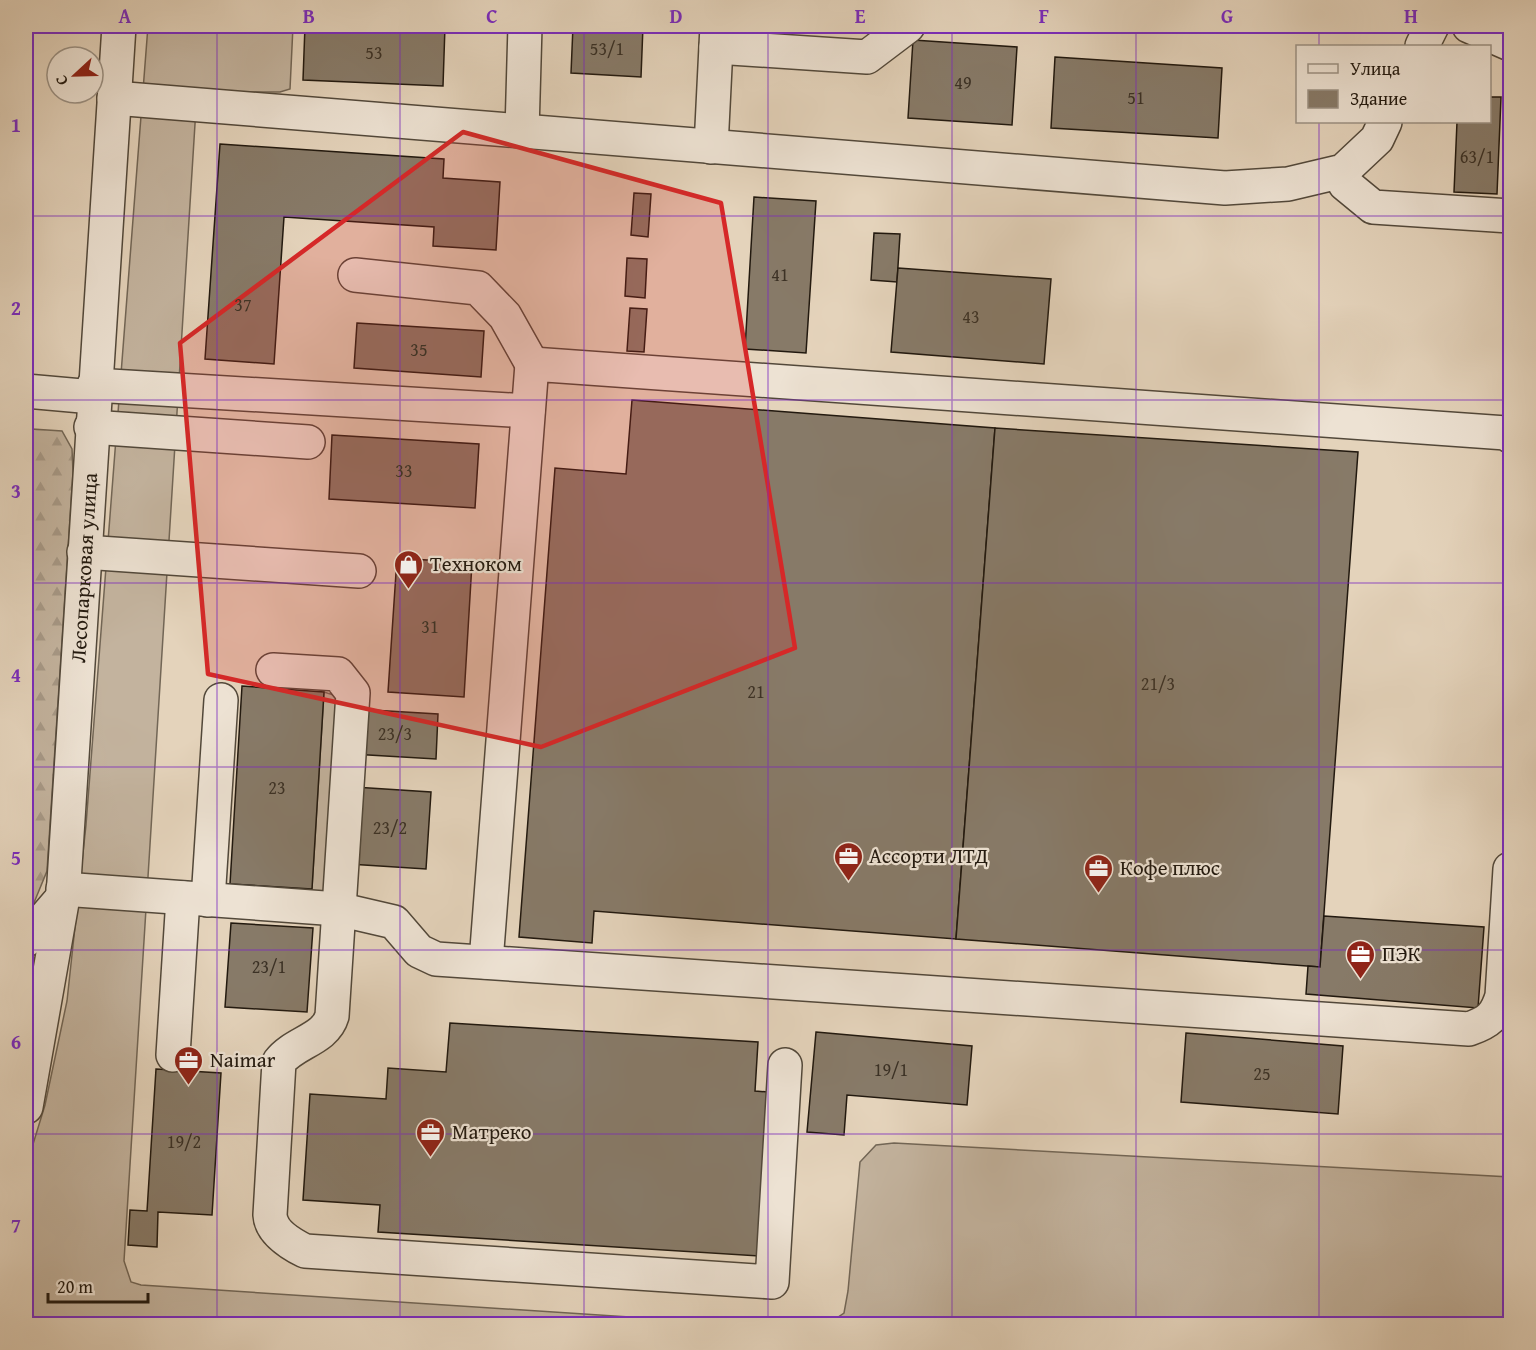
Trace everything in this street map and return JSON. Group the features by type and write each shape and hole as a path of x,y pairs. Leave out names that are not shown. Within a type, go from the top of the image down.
{"street":[{"name":"Лесопарковая улица","path":"26,1107 63,893 119,26"},
{"path":"522,131 525,26"},
{"path":"711,147 717,36 867,57 908,26"},
{"path":"1422,45 1432,26"},
{"path":"1469,26 1510,44"},
{"path":"114,98 1225,188 1288,184 1343,171 1377,139 1385,123"},
{"path":"1343,171 1346,184 1373,207 1510,216"},
{"path":"355,275 478,288 505,316 532,364 486,962"},
{"path":"532,364 1494,432 1510,436"},
{"path":"26,392 308,442"},
{"path":"93,403 528,411"},
{"path":"84,552 359,571"},
{"path":"273,670 338,674 353,693 330,1021 320,1033 292,1047 279,1062 270,1221 281,1235 305,1251 772,1282 786,1065"},
{"path":"173,1055 221,700"},
{"path":"1469,1029 1490,1022 1498,1009 1502,996 1510,869"},
{"path":"26,940 63,893 195,899 338,909 394,922 419,951 428,957 1510,1030"}],"highlighted area":[{"path":"463,132 721,203 795,648 541,747 208,674 180,343"}],"green space":[{"path":"148,26 293,26 290,89 280,92 197,92 124,1261 131,1282 141,1285 736,1324 40,1324 26,1307 26,1167 45,1105 67,1001 86,825"},
{"path":"32,429 62,431 72,449 73,472 47,871 26,918 26,440"},
{"path":"324,692 340,697 327,892 230,887 230,884 312,888"},
{"path":"894,1143 1510,1177 1510,1324 828,1324 844,1313 860,1162 876,1145"}],"building":[{"path":"305,26 445,26 443,86 303,80"},
{"path":"573,26 643,26 641,77 571,73"},
{"path":"829,26 883,26 883,29"},
{"path":"913,40 1017,47 1012,125 908,118"},
{"path":"1055,57 1222,68 1218,138 1051,128"},
{"path":"1491,97 1501,97 1497,194 1454,192 1457,123 1491,123"},
{"path":"220,144 444,159 443,178 500,182 496,250 433,246 434,227 284,217 274,364 205,359"},
{"path":"634,193 651,194 648,237 631,235"},
{"path":"754,197 816,201 806,353 745,349"},
{"path":"874,233 900,234 897,282 871,280"},
{"path":"627,258 647,259 645,298 625,296"},
{"path":"898,268 1051,279 1044,364 891,352"},
{"path":"630,308 647,309 644,352 627,351"},
{"path":"357,323 484,331 481,377 354,368"},
{"path":"632,400 995,428 956,939 594,911 592,943 519,937 555,468 626,474"},
{"path":"995,428 1358,452 1320,967 956,939"},
{"path":"332,435 479,444 475,508 329,499"},
{"path":"397,558 472,563 464,697 388,692"},
{"path":"242,686 324,692 312,889 230,884"},
{"path":"355,709 438,714 436,759 352,754"},
{"path":"354,787 431,792 426,869 349,864"},
{"path":"1324,916 1484,927 1478,1008 1306,994 1308,966 1320,967"},
{"path":"231,923 313,928 307,1012 225,1007"},
{"path":"450,1023 758,1042 755,1091 769,1092 759,1256 378,1232 380,1205 303,1200 310,1094 386,1099 388,1068 446,1072"},
{"path":"816,1032 972,1046 967,1105 847,1095 844,1135 807,1132"},
{"path":"1186,1033 1343,1046 1338,1114 1181,1102"},
{"path":"156,1069 221,1073 212,1215 158,1212 157,1247 128,1245 130,1210 147,1211"}],"place":[{"name":"Техноком","path":"409,590"},
{"name":"Ассорти ЛТД","path":"848,882"},
{"name":"Кофе плюс","path":"1099,894"},
{"name":"ПЭК","path":"1361,980"},
{"name":"Naimar","path":"189,1086"},
{"name":"Матреко","path":"431,1158"}]}
